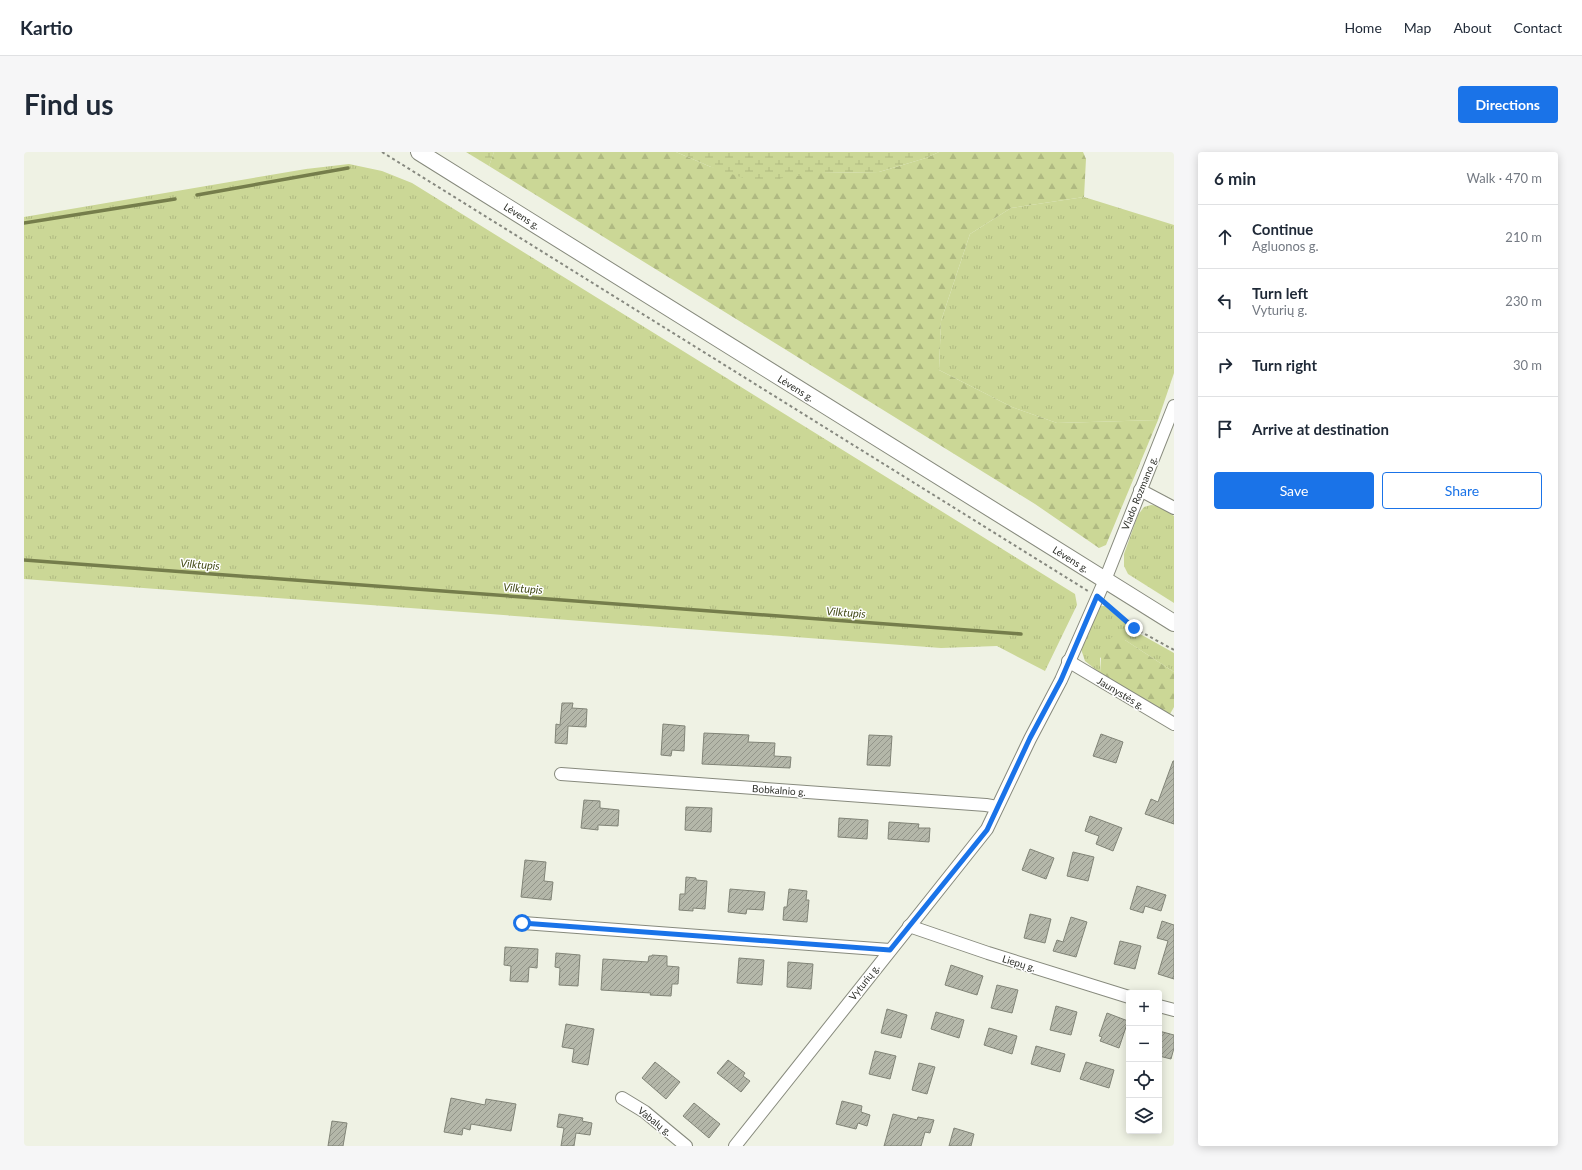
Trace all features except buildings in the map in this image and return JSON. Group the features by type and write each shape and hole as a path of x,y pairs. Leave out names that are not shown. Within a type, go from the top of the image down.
{"main road":[{"name":"Lėvens g.","path":"419,152 1174,623"}],"street":[{"name":"Vlado Rozmano g.","path":"1104,580 1174,406"},
{"path":"1140,490 1174,508"},
{"name":"Vyturių g.","path":"735,1146 987,830 997,807 1061,680 1104,580"},
{"name":"Jaunystės g.","path":"1068,661 1174,724"},
{"name":"Bobkalnio g.","path":"561,774 978,804 997,807"},
{"path":"522,923 890,950"},
{"name":"Liepų g.","path":"909,926 988,953 1126,996"},
{"path":"1162,1007 1174,1010"},
{"name":"Vabalų g.","path":"622,1098 645,1112 686,1146"}],"path":[{"path":"382,152 964,513 1077,585 1097,596 1134,628 1174,650"}],"green space":[{"path":"466,152 494,152 489,166"},
{"path":"494,152 676,152 711,167 820,173 879,172 926,158 939,152 1083,152 1086,159 1084,197 1011,208 970,234 941,321 939,370 1012,407 1057,423 1158,420 1106,545 1099,548 1035,504 489,166"},
{"path":"676,152 939,152 926,158 879,172 820,173 755,182 711,167"},
{"path":"349,164 382,171 412,183 1075,594 1077,605 1045,671 997,646 941,648 24,579 24,217 306,169"},
{"path":"1084,197 1174,225 1174,373 1158,420 1057,423 1012,407 939,370 941,321 970,234 1011,208"},
{"path":"1151,505 1159,506 1174,516 1174,603 1128,574 1124,566 1124,554 1138,515 1144,507"},
{"path":"1101,606 1105,606 1133,630 1174,653 1174,672 1125,640 1100,658 1100,673 1085,661 1081,649 1097,610"},
{"path":"1112,637 1125,640 1174,672 1174,707 1170,714 1100,673 1102,643"}],"waterway":[{"path":"197,195 348,168"},
{"path":"24,223 175,199"},
{"name":"Vilktupis","path":"24,560 1021,634"}],"route":[{"path":"522,923 890,950 987,830 1030,738 1061,680 1097,596 1134,628"}]}
